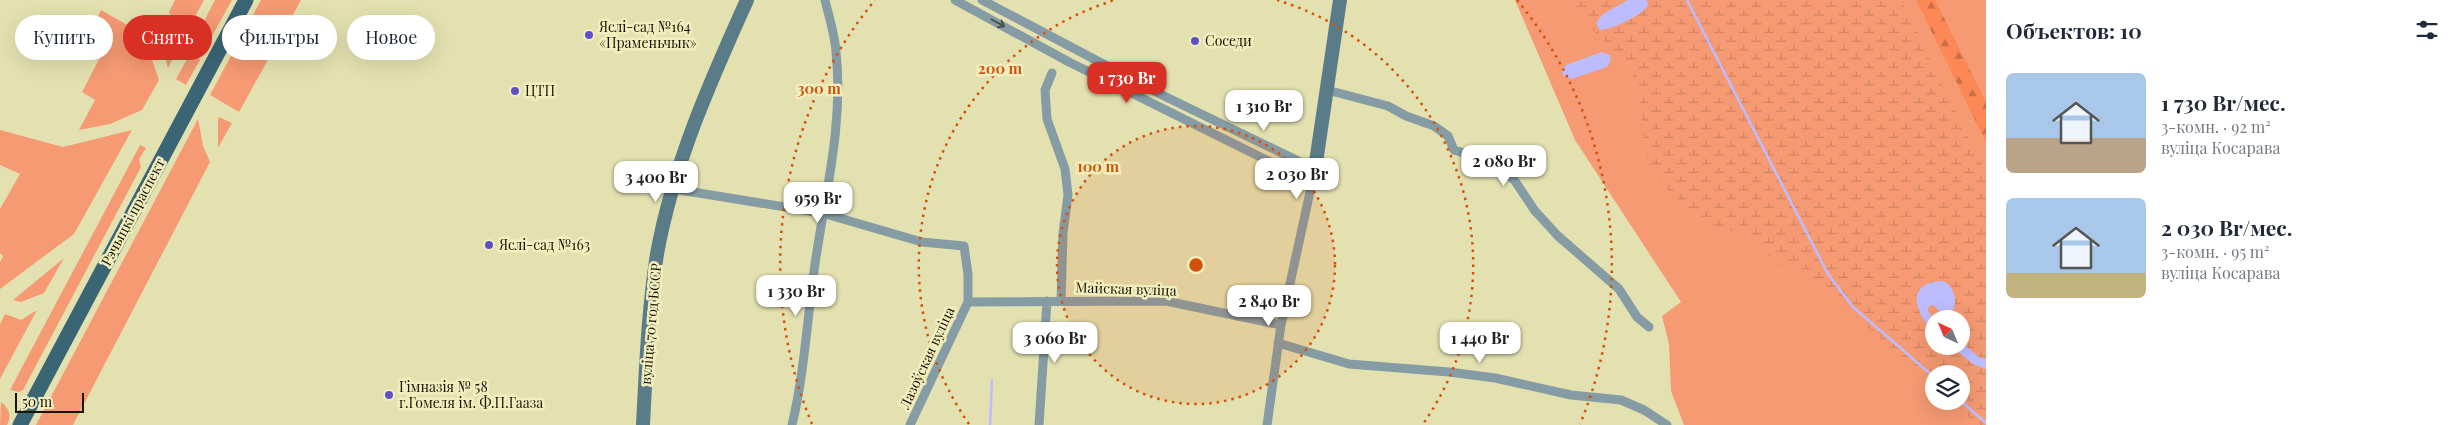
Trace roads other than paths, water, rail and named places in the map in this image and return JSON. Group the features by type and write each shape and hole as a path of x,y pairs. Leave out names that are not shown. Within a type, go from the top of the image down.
{"main road":[{"name":"Рэчыцкі праспект","path":"20,425 246,0"}],"street":[{"name":"вуліца 70 год БССР","path":"643,425 652,287 658,252 685,147 714,71 747,0"},
{"path":"792,425 800,381 822,213 833,157 837,118 836,51 825,0"},
{"path":"955,0 1086,70 1314,176"},
{"path":"982,0 1314,176"},
{"path":"1267,425 1278,343 1314,176 1340,0"},
{"path":"1052,73 1045,90 1047,119 1065,169 1068,195 1063,233 1061,301"},
{"path":"1327,90 1388,106 1406,116 1434,126 1448,136 1454,150 1496,163 1515,181 1535,211 1558,236 1619,289 1637,317 1650,327"},
{"path":"674,189 822,213"},
{"name":"Лазоўская вуліца","path":"822,213 922,242 962,244 966,250 968,302 918,412 910,425"},
{"name":"Майская вуліца","path":"968,302 1166,301 1282,325"},
{"path":"1039,425 1047,302"},
{"path":"1278,343 1349,364 1449,372 1495,378 1572,395 1621,400 1644,410 1667,425"},
{"path":"918,412 920,425"}],"water":[{"path":"1628,0 1647,0 1648,5 1640,13 1626,21 1611,28 1600,30 1596,23 1603,14"},
{"path":"1602,52 1610,55 1611,59 1607,67 1571,79 1563,76 1562,70 1566,65"},
{"path":"1943,281 1947,284 1954,293 1955,304 1952,310 1938,310 1933,305 1929,306 1928,310 1925,310 1925,321 1918,308 1918,293 1923,287 1931,283"},
{"path":"1970,350 1980,358 1986,359 1986,369 1973,364 1962,355 1970,355"}],"waterway":[{"path":"1687,0 1828,274 1853,307 1925,369"},
{"path":"990,425 992,380"},
{"path":"1970,409 1986,423"}],"place":[{"name":"Яслі-сад №164 «Праменьчык»","path":"589,35"},
{"name":"Соседи","path":"1195,41"},
{"name":"ЦТП","path":"515,91"},
{"name":"Яслі-сад №163","path":"489,245"},
{"name":"Гімназія № 58 г.Гомеля ім. Ф.П.Гааза","path":"389,395"}]}
